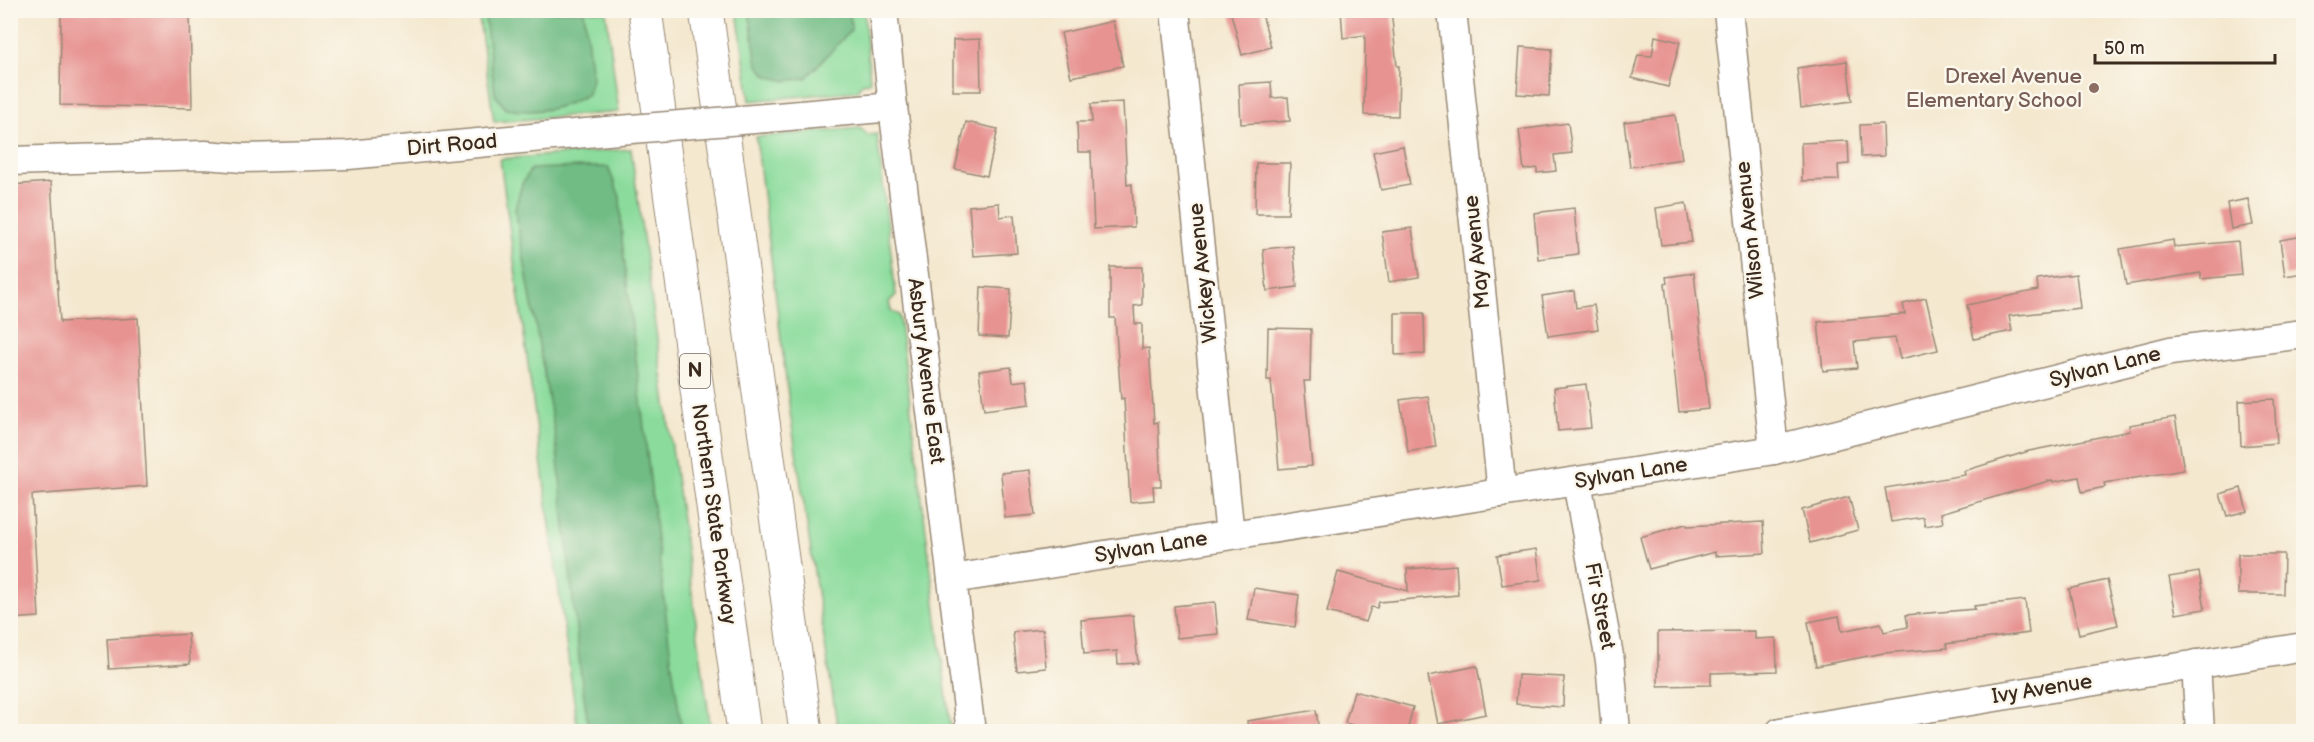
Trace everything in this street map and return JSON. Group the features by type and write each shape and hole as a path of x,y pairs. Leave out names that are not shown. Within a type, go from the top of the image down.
{"highway":[{"name":"Northern State Parkway","path":"645,10 744,732"},
{"path":"706,10 806,732"}],"street":[{"name":"Asbury Avenue East","path":"883,10 893,107 971,732"},
{"name":"Wickey Avenue","path":"1175,10 1230,535"},
{"name":"May Avenue","path":"1452,10 1502,493"},
{"name":"Wilson Avenue","path":"1728,10 1774,450"},
{"name":"Dirt Road","path":"10,161 206,155 243,158 348,154 893,107"},
{"name":"Sylvan Lane","path":"952,579 1774,450 2170,351 2304,334"},
{"name":"Fir Street","path":"1576,482 1610,660 1616,732"},
{"name":"Ivy Avenue","path":"1780,732 1916,720 2196,664 2304,647"},
{"path":"2196,664 2200,732"}],"green space":[{"path":"478,11 606,11 619,112 494,122"},
{"path":"484,11 584,11 592,78 588,94 559,107 528,111 506,109 495,95"},
{"path":"737,11 864,11 870,82 862,83 857,91 750,101"},
{"path":"749,11 850,11 851,30 806,78 786,81 767,76 757,64"},
{"path":"860,128 868,135 877,134 896,295 889,302 891,311 899,315 951,731 838,731 790,412 756,137"},
{"path":"631,149 711,731 578,731 500,159"},
{"path":"608,167 620,197 622,240 671,658 682,731 589,731 556,441 515,209 522,184 531,169"}],"building":[{"path":"1230,10 1261,10 1271,47 1242,55"},
{"path":"1341,10 1391,10 1397,66 1399,66 1398,116 1364,115 1365,35 1343,38"},
{"path":"61,12 190,12 192,108 60,105"},
{"path":"1113,21 1123,66 1071,77 1061,33"},
{"path":"1655,36 1680,42 1668,87 1632,78 1638,55 1652,56"},
{"path":"980,39 981,91 953,91 953,40"},
{"path":"1520,47 1552,49 1549,96 1517,94"},
{"path":"1847,61 1852,101 1801,108 1797,68"},
{"path":"1271,82 1272,98 1288,97 1290,121 1241,124 1239,84"},
{"path":"1123,102 1127,185 1132,184 1134,227 1094,229 1091,152 1078,152 1077,122 1092,122 1091,104"},
{"path":"1675,115 1682,159 1630,167 1624,122"},
{"path":"966,122 998,129 987,176 955,169"},
{"path":"1568,123 1572,153 1554,155 1556,171 1537,173 1537,168 1524,170 1519,130"},
{"path":"1883,124 1884,156 1861,157 1860,125"},
{"path":"1848,141 1849,164 1838,165 1839,180 1802,181 1801,143"},
{"path":"1403,146 1410,185 1381,190 1373,152"},
{"path":"1256,163 1290,163 1288,214 1255,214"},
{"path":"51,182 60,322 138,318 147,486 32,495 39,617 10,619 10,185"},
{"path":"2248,199 2253,225 2231,229 2227,203"},
{"path":"999,203 1000,217 1014,215 1017,253 973,256 969,206"},
{"path":"1686,203 1692,242 1661,245 1656,208"},
{"path":"1574,208 1578,254 1538,259 1534,213"},
{"path":"1412,228 1419,277 1389,282 1382,232"},
{"path":"2304,236 2304,273 2285,276 2280,240"},
{"path":"2173,240 2174,247 2238,241 2241,275 2201,279 2201,273 2126,285 2120,249"},
{"path":"1293,246 1297,287 1267,291 1263,249"},
{"path":"1110,267 1142,267 1142,305 1134,306 1135,324 1142,324 1142,349 1149,348 1154,423 1158,422 1161,486 1153,486 1154,500 1130,502 1124,398 1121,399 1115,318 1110,318"},
{"path":"1694,273 1709,409 1679,412 1665,284 1667,283 1666,277"},
{"path":"2076,274 2080,308 2009,316 2012,331 1974,339 1967,305 2038,290 2037,279"},
{"path":"981,287 1011,289 1008,338 979,336"},
{"path":"1574,291 1576,308 1594,305 1598,329 1548,336 1542,296"},
{"path":"1926,298 1938,350 1900,359 1895,338 1854,342 1857,368 1823,371 1818,322 1905,314 1903,304"},
{"path":"1395,313 1424,313 1425,354 1395,355"},
{"path":"1268,328 1311,329 1310,381 1304,381 1312,466 1279,469 1271,380 1267,380"},
{"path":"1011,367 1013,382 1027,380 1030,404 984,410 979,371"},
{"path":"1586,384 1591,428 1558,431 1554,388"},
{"path":"1428,396 1436,447 1408,452 1400,400"},
{"path":"2274,399 2277,443 2241,446 2239,401"},
{"path":"2175,417 2184,470 2104,483 2105,487 2082,492 2079,477 2053,482 2052,480 1941,513 1943,523 1925,526 1923,517 1891,522 1885,488 1965,475 1964,471 2029,451 2130,431 2129,425"},
{"path":"1030,470 1035,515 1005,518 1001,473"},
{"path":"2241,488 2247,511 2227,516 2220,494"},
{"path":"1849,497 1858,530 1810,543 1802,510"},
{"path":"1763,522 1765,553 1715,556 1715,552 1649,569 1640,537 1686,524 1687,526"},
{"path":"1536,549 1541,580 1502,585 1497,555"},
{"path":"2238,554 2284,554 2283,594 2238,594"},
{"path":"1456,565 1458,595 1379,602 1377,608 1371,607 1366,622 1327,612 1338,572 1408,591 1407,569"},
{"path":"2199,572 2205,609 2176,614 2169,577"},
{"path":"2107,580 2118,625 2079,634 2069,589"},
{"path":"1254,588 1299,595 1295,627 1248,620"},
{"path":"2025,600 2029,633 1946,644 1947,648 1884,653 1816,666 1808,622 1839,616 1842,631 1881,623 1884,632 1908,627 1906,615 1975,609 1974,606"},
{"path":"1215,602 1218,634 1177,638 1174,606"},
{"path":"1133,615 1138,663 1118,664 1117,651 1084,654 1081,620"},
{"path":"1043,629 1046,668 1017,671 1013,632"},
{"path":"1755,631 1755,639 1776,638 1777,671 1711,673 1711,685 1658,686 1658,632"},
{"path":"188,634 190,664 109,669 107,639"},
{"path":"1477,666 1486,714 1438,724 1428,676"},
{"path":"1518,675 1564,677 1563,707 1516,704"},
{"path":"1354,691 1413,707 1407,732 1379,732 1345,723"},
{"path":"1316,710 1319,732 1248,732 1247,721"}],"place":[{"name":"Drexel Avenue Elementary School","path":"2094,88"}]}
